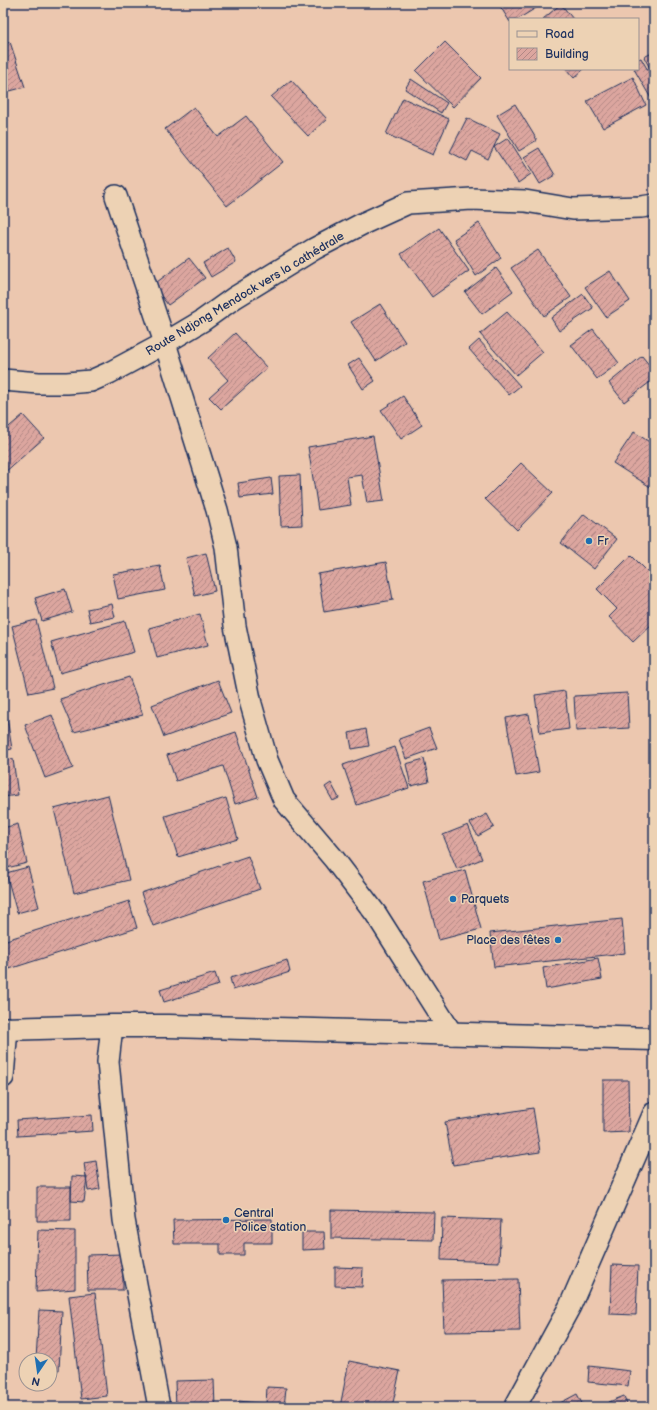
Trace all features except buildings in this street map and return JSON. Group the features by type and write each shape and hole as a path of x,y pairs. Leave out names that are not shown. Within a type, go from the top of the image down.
{"street":[{"path":"116,196 165,343 217,510 226,547 235,626 251,704 267,760 284,800 334,859 376,914 452,1034"},
{"name":"Route Ndjong Mendock vers la cathédrale","path":"3,380 39,383 91,381 165,343 202,321 234,298 314,249 362,224 408,204 472,199 526,201 573,209 654,206"},
{"path":"112,1026 108,1062 124,1220 159,1407"},
{"path":"3,1077 5,1028 169,1026 654,1039"},
{"path":"515,1407 570,1306 654,1113"}],"place":[{"name":"Fr","path":"589,541"},
{"name":"Parquets","path":"453,899"},
{"name":"Place des fêtes","path":"558,940"},
{"name":"Central Police station","path":"226,1220"}]}
